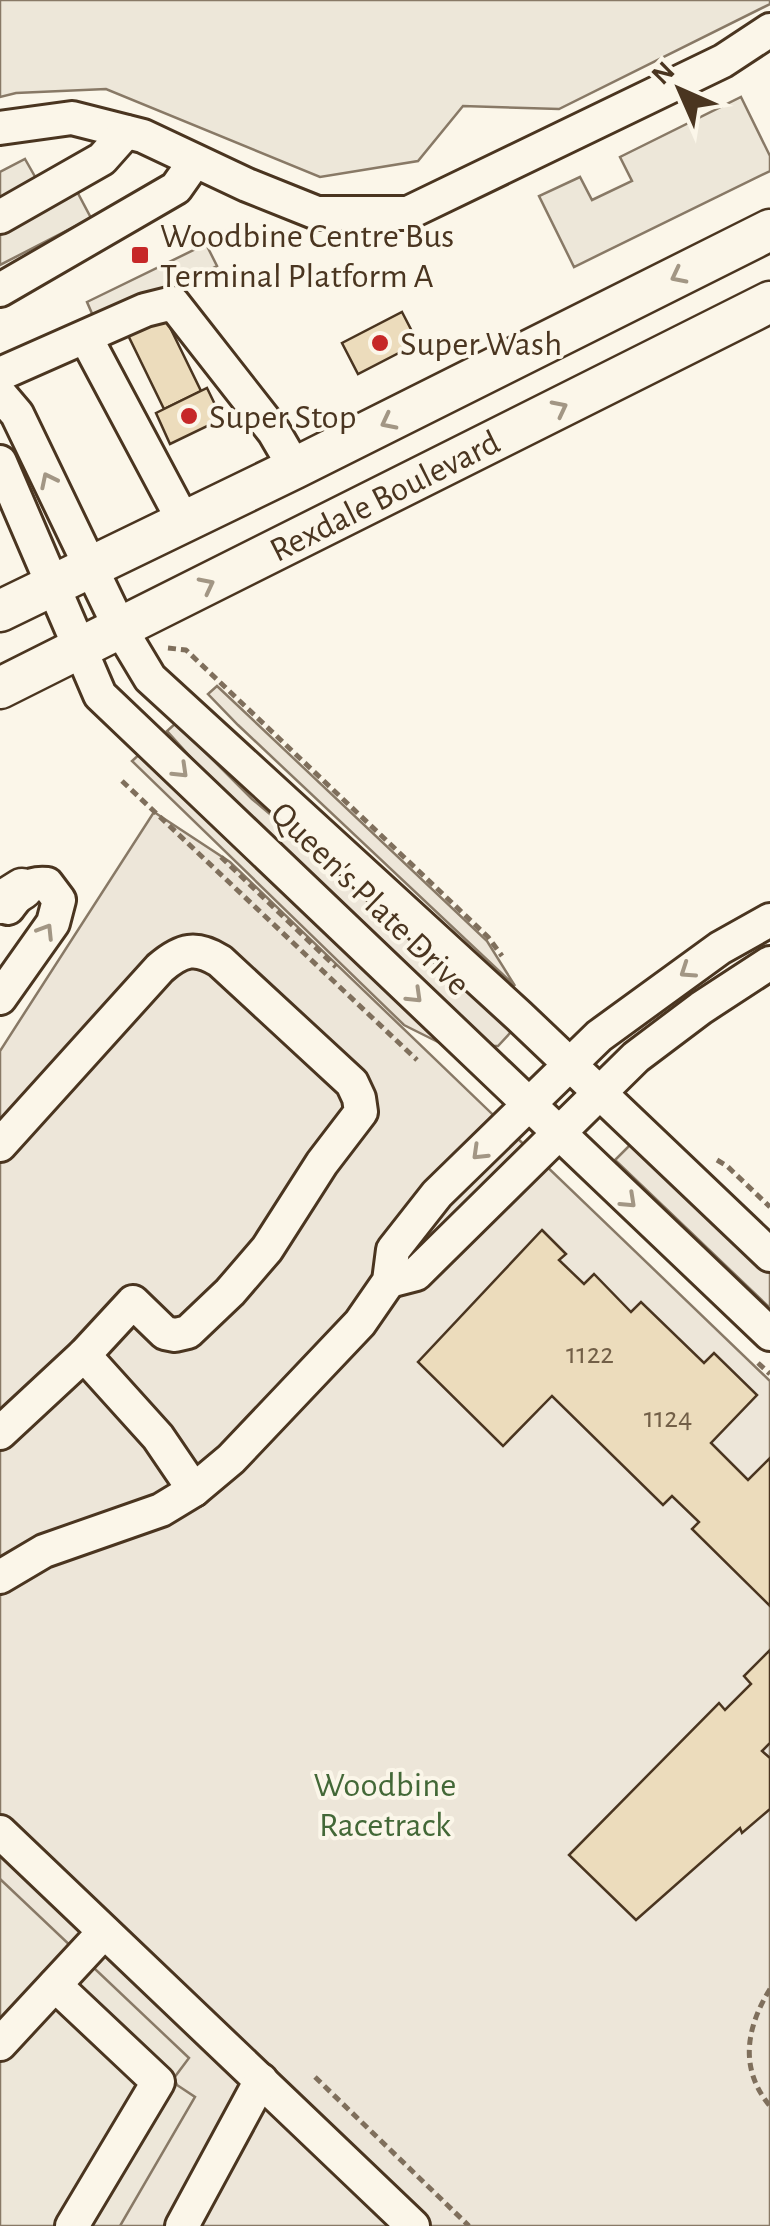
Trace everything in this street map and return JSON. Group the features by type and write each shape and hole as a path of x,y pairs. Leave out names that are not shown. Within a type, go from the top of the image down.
{"main road":[{"name":"Rexdale Boulevard","path":"0,611 769,230"},
{"name":"Rexdale Boulevard","path":"0,688 80,647 125,637 770,302"}],"street":[{"path":"0,128 72,118 143,136 317,212 408,212 724,61 768,34"},
{"path":"0,217 102,159 126,132"},
{"path":"0,290 176,188 195,161"},
{"path":"0,374 145,310 173,304 274,432 295,468"},
{"path":"86,338 184,522"},
{"name":"Queen's Plate Drive","path":"0,394 17,414 125,637 150,678 570,1064 770,1255"},
{"name":"Queen's Plate Drive","path":"0,462 100,695 770,1334"},
{"path":"0,998 53,923 59,907 55,891 46,884 34,883 7,904"},
{"path":"0,1577 44,1551 161,1510 194,1490 231,1459 360,1322 388,1282 393,1250 437,1194 599,1036 720,948 770,920"},
{"path":"0,1145 160,968 189,950 203,950 220,961 352,1083 361,1112 322,1163 268,1249 188,1332 165,1333 133,1302 84,1355 0,1433"},
{"path":"388,1282 416,1274 641,1053 770,963"},
{"path":"84,1355 158,1437 194,1490"},
{"path":"0,1832 413,2226"},
{"path":"0,2044 104,1932"},
{"path":"55,1985 158,2082 72,2226"},
{"path":"182,2226 260,2080"},
{"path":"378,2193 396,2226"}],"path":[{"path":"125,637 186,650 488,937 505,960"},
{"path":"122,781 417,1060"},
{"path":"770,1989 755,2012 748,2040 750,2067 759,2093 770,2106"},
{"path":"315,2077 470,2226"}],"green space":[{"path":"217,686 487,941 515,986 238,725 208,694"},
{"path":"176,723 252,799 438,956 511,1027 498,1046 492,1046 194,761 167,731"},
{"path":"143,751 448,1047 404,1025 132,761"},
{"name":"Woodbine Racetrack","path":"154,812 230,862 770,1381 770,2226 0,2226 0,1051"},
{"path":"632,1143 770,1273 770,1308 615,1160"}],"shaded area":[{"path":"0,0 770,0 770,4 559,109 463,106 418,161 320,177 106,89 0,97"},
{"path":"741,97 770,156 770,171 574,267 539,196 580,177 592,200 632,181 620,157"},
{"path":"25,159 37,180 64,167 91,218 0,265 0,172"},
{"path":"206,244 217,266 97,325 87,302"},
{"path":"0,1879 189,2058 174,2078 177,2085 195,2097 120,2226 0,2226"}],"building":[{"name":"Super Wash","path":"402,312 418,343 358,374 342,343"},
{"path":"163,313 201,391 164,409 126,331"},
{"name":"Super Stop","path":"207,388 222,419 170,444 156,413"},
{"path":"542,1230 566,1254 559,1260 584,1284 594,1274 631,1312 641,1302 704,1363 714,1353 757,1395 711,1443 748,1480 770,1458 770,1606 692,1529 699,1522 672,1496 663,1505 552,1396 503,1446 418,1362"},
{"path":"770,1650 770,1743 762,1751 770,1758 770,1809 742,1833 740,1828 636,1920 569,1855 719,1703 725,1710 751,1684 744,1676"}],"place":[{"name":"Woodbine Centre Bus Terminal Platform A","path":"140,255"},
{"name":"Super Wash","path":"380,343"},
{"name":"Super Stop","path":"189,416"}]}
